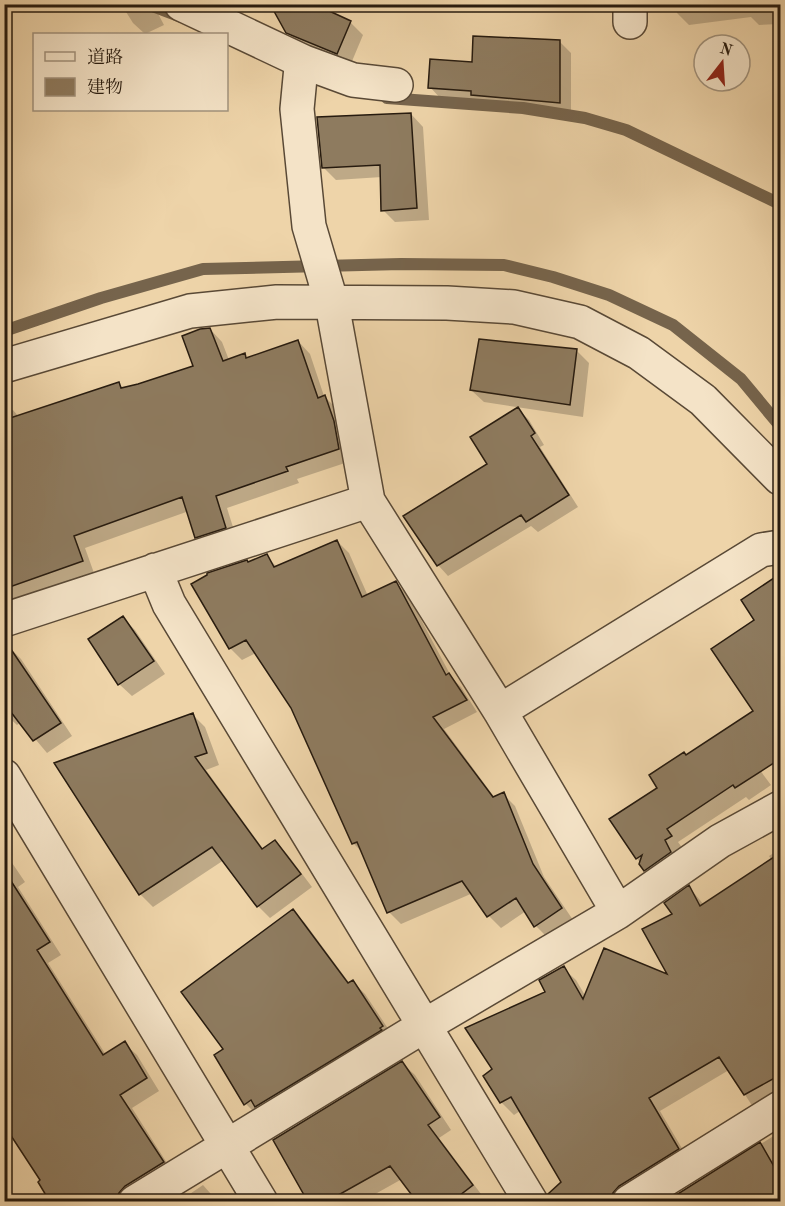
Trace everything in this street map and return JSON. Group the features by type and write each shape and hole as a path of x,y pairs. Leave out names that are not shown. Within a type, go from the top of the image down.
{"street":[{"path":"181,4 303,65 353,80 396,85"},
{"path":"303,65 297,109 309,226 329,298 368,501 500,711 618,912"},
{"path":"4,366 190,311 329,298 514,307 580,322 639,353 702,400 780,478"},
{"path":"4,620 368,501"},
{"path":"500,711 761,550 780,547"},
{"path":"155,570 169,604 531,1202"},
{"path":"4,776 261,1202"},
{"path":"135,1202 424,1026 618,912 720,841 780,808"},
{"path":"629,1202 780,1108"}],"building":[{"path":"270,4 314,4 351,21 337,54 286,33"},
{"path":"473,36 560,40 560,103 471,95 471,91 428,88 430,59 472,62"},
{"path":"411,113 417,208 381,211 380,165 322,168 317,117"},
{"path":"210,328 223,361 245,353 246,358 298,340 318,398 325,395 334,421 339,449 286,467 288,471 216,496 226,528 195,538 182,497 74,536 83,561 4,589 4,420 119,382 121,388 193,366 182,336"},
{"path":"479,339 577,349 570,405 470,390"},
{"path":"518,407 535,433 531,436 569,495 526,522 521,515 437,566 403,516 487,464 470,437"},
{"path":"337,540 362,597 396,581 446,675 449,673 467,700 433,717 493,797 504,792 533,864 562,908 534,927 516,898 487,917 462,881 387,913 357,842 352,844 291,708 246,640 229,649 191,584 207,573 247,560 248,562 267,554 274,567"},
{"path":"780,574 780,759 735,788 733,785 667,829 672,836 665,840 671,852 644,871 639,864 642,855 636,859 609,819 657,788 649,775 684,752 686,755 753,711 711,649 754,620 741,600"},
{"path":"123,616 154,661 118,685 88,639"},
{"path":"4,639 61,723 33,741 4,703"},
{"path":"193,713 207,753 195,757 262,849 275,840 301,874 257,907 212,847 139,895 54,763"},
{"path":"780,853 780,1075 744,1095 719,1057 649,1098 679,1149 619,1186 610,1202 550,1202 548,1194 561,1182 511,1097 500,1103 483,1076 492,1069 465,1028 545,992 539,980 564,966 583,999 604,948 667,974 642,929 672,914 664,903 689,885 700,906"},
{"path":"4,870 50,942 37,950 103,1055 125,1041 147,1078 120,1095 164,1162 125,1186 116,1202 50,1202 38,1182 40,1180 4,1125"},
{"path":"293,909 348,983 353,980 383,1026 380,1028 382,1030 255,1107 251,1100 244,1105 214,1055 223,1049 181,992"},
{"path":"402,1061 440,1117 428,1125 473,1185 451,1202 417,1202 390,1166 326,1202 308,1202 273,1140"},
{"path":"760,1142 780,1177 780,1202 665,1202"}],"waterway":[{"path":"147,4 181,17"},
{"path":"387,98 523,108 585,118 626,130 780,204"},
{"path":"4,331 101,298 203,269 401,264 504,265 553,277 609,295 673,325 741,379 780,426"}]}
